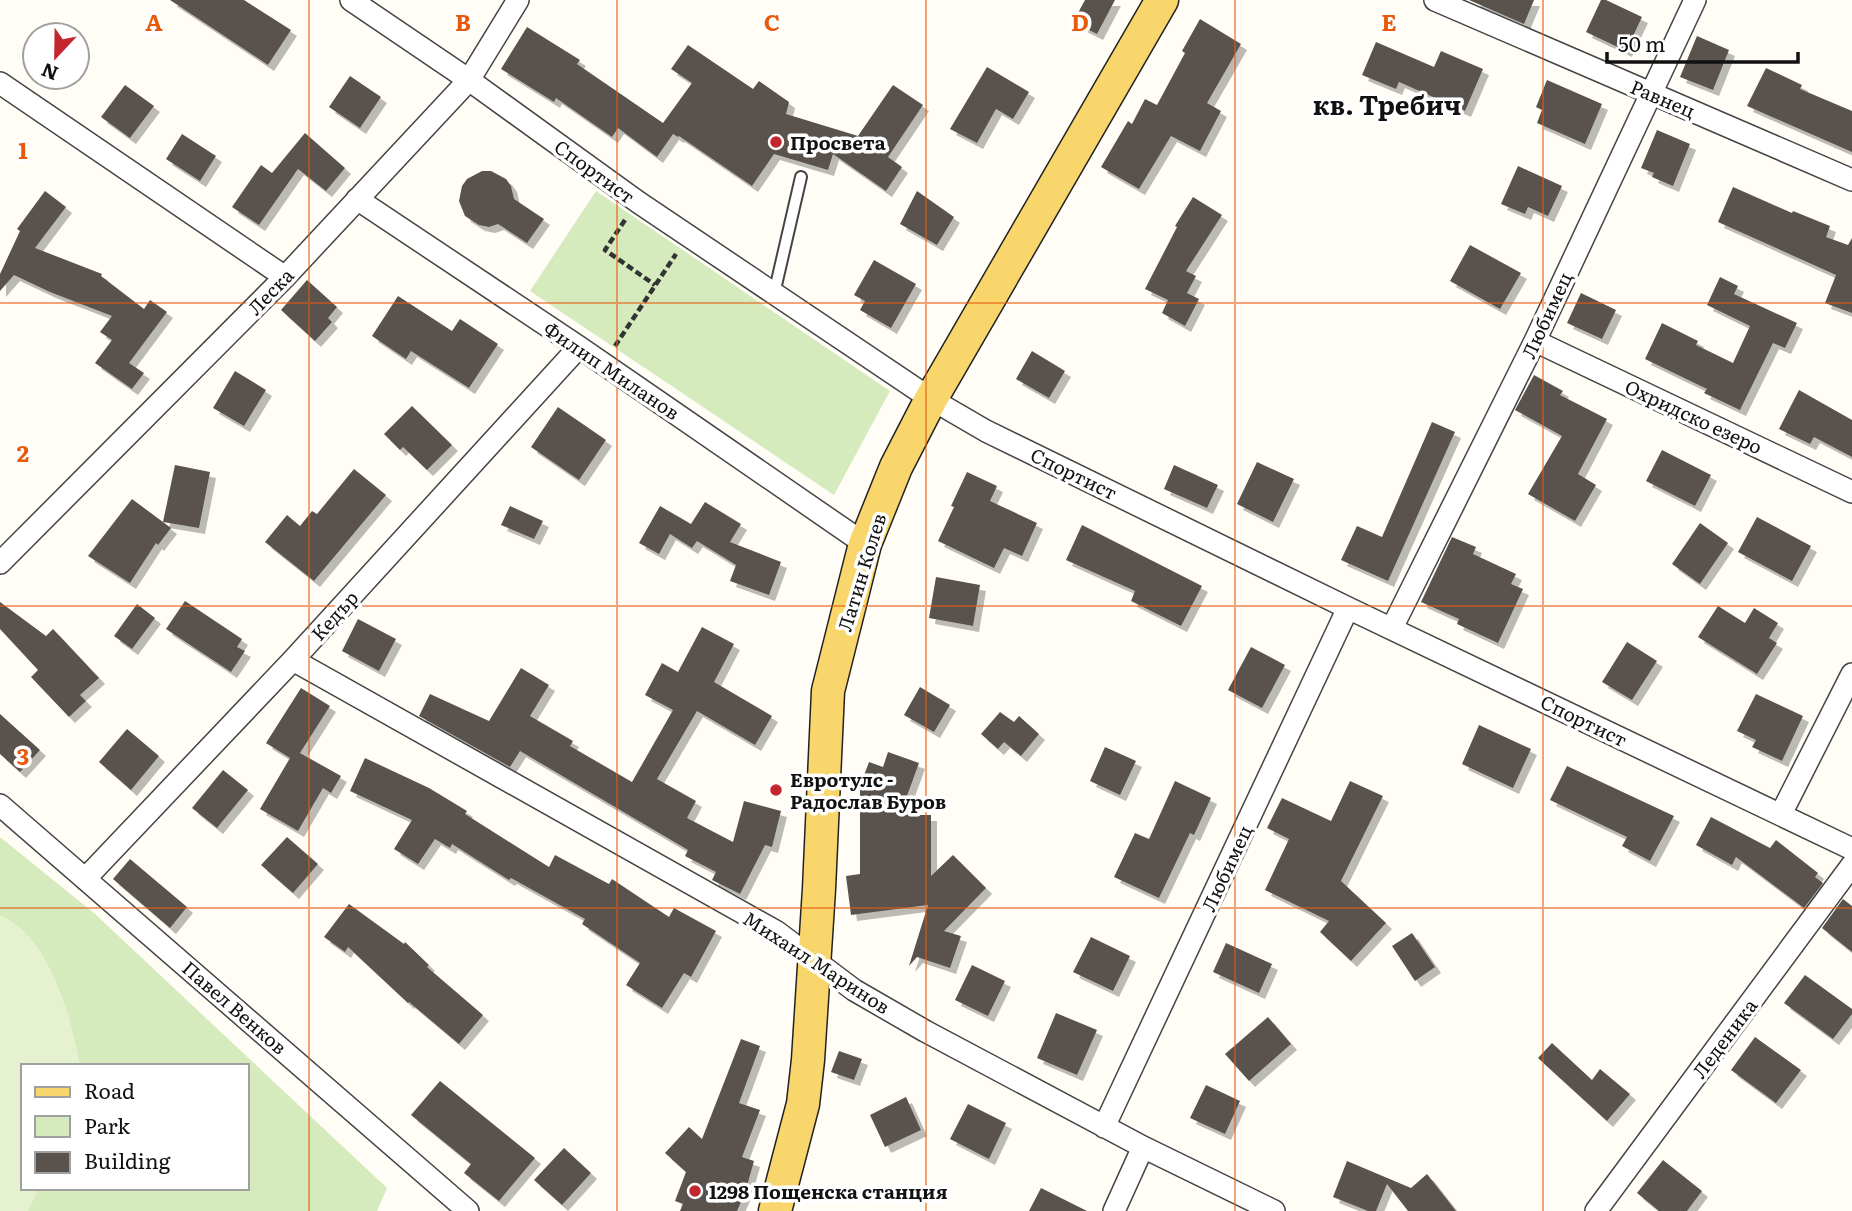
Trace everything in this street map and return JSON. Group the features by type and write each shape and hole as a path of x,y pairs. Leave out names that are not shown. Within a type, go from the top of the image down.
{"main road":[{"name":"Латин Колев","path":"775,1211 803,1104 815,961 828,691 865,544 896,467 931,399 1161,0"}],"street":[{"name":"Спортист","path":"351,0 469,80 638,202 931,399 986,431 1852,849"},
{"name":"Леска","path":"0,563 285,277 469,80 518,0"},
{"name":"Равнец","path":"1435,0 1852,180"},
{"name":"Любимец","path":"1392,628 1535,341 1695,0"},
{"path":"0,83 285,277"},
{"name":"Филип Миланов","path":"357,199 603,363 865,544"},
{"name":"Охридско езеро","path":"1535,341 1852,492"},
{"name":"Кедър","path":"85,879 293,660 579,347"},
{"name":"Любимец","path":"1104,1127 1348,608"},
{"name":"Михаил Маринов","path":"293,660 776,932 854,990 1104,1127 1274,1211"},
{"path":"1781,814 1852,674"},
{"name":"Павел Венков","path":"0,804 468,1211"},
{"name":"Леденика","path":"1596,1211 1852,866"},
{"path":"1114,1211 1143,1147"}],"lane":[{"path":"774,293 800,177"}],"path":[{"path":"638,202 605,250 655,285"},
{"path":"603,363 688,235"}],"green space":[{"path":"596,191 890,391 834,495 530,291"},
{"path":"0,837 94,913 387,1188 377,1211 0,1211"},
{"path":"0,915 17,925 32,940 44,958 63,1000 81,1064 21,1064 21,1190 38,1190 28,1211 0,1211"}],"building":[{"path":"170,0 244,0 291,30 268,65"},
{"path":"1085,0 1115,0 1097,34 1073,22"},
{"path":"1469,0 1534,0 1524,24"},
{"path":"1601,0 1642,17 1626,51 1586,32"},
{"path":"1200,19 1241,44 1207,103 1221,111 1200,151 1171,136 1139,189 1101,167 1128,121 1132,124 1145,99 1157,105"},
{"path":"527,27 580,60 577,64 663,123 692,83 671,69 688,45 753,89 759,81 789,102 786,114 858,136 893,85 923,105 888,157 902,167 886,191 833,154 828,170 774,154 752,186 679,136 673,134 657,157 618,128 612,137 556,98 554,102 501,69"},
{"path":"1697,36 1729,50 1713,90 1680,77"},
{"path":"1376,42 1434,67 1441,51 1483,69 1465,111 1399,82 1396,89 1362,75"},
{"path":"987,67 1029,92 1013,119 996,109 977,143 950,129"},
{"path":"1766,68 1802,85 1800,89 1852,111 1852,152 1747,106"},
{"path":"350,76 381,97 360,128 329,107"},
{"path":"1547,80 1602,104 1585,144 1537,123 1542,110 1536,107"},
{"path":"125,85 154,106 130,138 101,117"},
{"path":"1657,130 1690,144 1673,186 1652,177 1654,173 1641,168"},
{"path":"305,133 345,168 326,191 298,169 259,225 232,207 261,165 272,173"},
{"path":"182,134 216,156 200,181 166,159"},
{"path":"1518,166 1562,186 1548,216 1528,207 1525,214 1501,204"},
{"path":"482,171 491,171 506,179 514,199 544,219 527,243 498,224 489,227 479,225 465,216 459,201 462,186 467,179"},
{"path":"1733,187 1792,213 1793,211 1830,226 1826,237 1848,245 1852,238 1852,313 1825,303 1836,275 1718,222"},
{"path":"45,191 66,207 35,248 102,274 101,276 144,309 150,300 167,312 129,363 144,373 132,389 95,363 112,340 100,332 112,316 14,275 0,291 0,274 20,231 17,229"},
{"path":"917,191 954,217 937,245 900,224"},
{"path":"1193,197 1222,215 1186,271 1196,276 1187,293 1199,299 1185,326 1162,313 1168,300 1145,289 1177,227 1175,226"},
{"path":"1470,245 1521,273 1500,309 1450,281"},
{"path":"874,260 916,284 891,328 860,310 865,301 854,295"},
{"path":"1720,277 1738,286 1734,294 1797,323 1785,348 1773,343 1740,410 1704,393 1707,389 1645,359 1662,323 1698,341 1696,345 1733,363 1750,326 1707,305"},
{"path":"307,280 337,307 328,318 332,322 315,341 281,310"},
{"path":"1581,293 1616,310 1602,339 1567,323"},
{"path":"398,296 452,331 460,319 498,344 469,388 411,351 406,359 372,336"},
{"path":"1032,351 1065,371 1049,398 1016,379"},
{"path":"235,371 266,390 244,426 213,408"},
{"path":"1534,375 1563,391 1560,395 1607,419 1578,474 1596,485 1575,521 1528,494 1562,436 1515,410"},
{"path":"1799,390 1852,420 1852,457 1814,437 1810,444 1779,429"},
{"path":"412,406 452,445 427,470 403,447 400,450 384,434"},
{"path":"558,407 606,440 579,480 531,447"},
{"path":"1432,422 1455,432 1388,581 1341,560 1357,526 1382,537"},
{"path":"1662,450 1711,475 1695,506 1646,481"},
{"path":"1257,462 1294,479 1273,522 1237,504"},
{"path":"175,465 210,472 199,528 163,522"},
{"path":"1174,465 1218,485 1207,508 1164,489"},
{"path":"354,469 386,495 314,581 265,542 287,515 300,526 312,511 317,514"},
{"path":"967,472 997,486 990,501 1037,523 1022,556 1004,548 994,568 938,541"},
{"path":"132,499 171,528 158,545 156,543 130,583 88,556"},
{"path":"705,502 741,524 730,542 781,562 769,595 730,581 736,565 697,541 692,548 670,534 659,554 639,543 660,506 691,524"},
{"path":"510,506 543,521 534,539 501,525"},
{"path":"1757,517 1811,546 1792,581 1738,552"},
{"path":"1700,523 1728,543 1700,584 1672,564"},
{"path":"1082,525 1202,586 1181,626 1131,601 1135,591 1066,560"},
{"path":"1452,537 1476,547 1473,554 1516,574 1511,584 1523,589 1498,643 1457,624 1459,619 1421,602"},
{"path":"936,577 980,585 973,626 929,618"},
{"path":"185,601 242,639 237,647 245,651 231,672 166,629"},
{"path":"0,602 46,636 53,629 99,678 80,695 86,701 69,717 31,677 38,670 0,629"},
{"path":"137,604 155,618 132,649 114,636"},
{"path":"1718,606 1745,623 1754,608 1778,623 1769,638 1777,643 1757,674 1698,637"},
{"path":"358,619 396,639 379,671 342,651"},
{"path":"702,627 734,644 714,682 772,716 755,745 697,711 657,779 696,801 687,818 733,842 744,801 781,811 772,847 765,845 740,894 712,880 716,872 685,856 688,850 520,751 510,767 419,716 430,694 489,721 521,668 549,685 530,716 573,741 570,746 632,782 673,710 645,695 662,663 678,672"},
{"path":"1627,642 1657,661 1632,700 1602,682"},
{"path":"1251,647 1285,665 1262,708 1228,690"},
{"path":"920,687 950,705 934,732 904,715"},
{"path":"301,688 330,706 300,753 341,776 331,793 323,788 298,831 260,809 290,758 266,743"},
{"path":"1756,694 1803,716 1782,761 1752,747 1756,740 1737,731"},
{"path":"1000,712 1014,722 1019,716 1039,734 1021,756 1004,742 998,749 981,734"},
{"path":"0,714 40,750 20,772 0,754"},
{"path":"1479,725 1531,749 1513,788 1462,764"},
{"path":"127,729 159,756 131,790 99,762"},
{"path":"1105,747 1136,761 1120,795 1090,781"},
{"path":"888,752 919,763 900,815 931,815 931,876 953,855 986,888 944,931 961,936 950,968 917,957 909,966 928,905 851,915 846,876 860,874 860,786 869,762 883,767"},
{"path":"365,758 429,788 549,867 555,855 609,884 612,879 669,917 674,908 716,931 691,977 684,973 662,1008 626,985 640,963 582,924 585,919 511,878 509,880 452,844 450,848 435,839 418,864 394,849 412,820 350,791"},
{"path":"1567,766 1674,816 1650,861 1622,846 1627,837 1550,800"},
{"path":"223,770 248,790 217,828 192,808"},
{"path":"1175,781 1211,798 1194,835 1190,833 1159,898 1114,877 1135,833 1149,839"},
{"path":"1350,781 1383,796 1341,881 1386,923 1351,961 1320,932 1329,921 1265,890 1289,839 1267,828 1282,798 1331,821"},
{"path":"1711,817 1770,848 1776,840 1818,873 1815,877 1823,883 1804,908 1736,857 1732,865 1696,845"},
{"path":"287,837 318,864 293,893 261,865"},
{"path":"130,859 187,907 170,928 113,879"},
{"path":"1843,899 1852,906 1852,952 1822,928"},
{"path":"349,904 404,944 405,942 429,965 427,967 483,1015 459,1044 408,1003 348,947 345,952 324,937"},
{"path":"1412,933 1435,967 1415,981 1392,946"},
{"path":"1091,937 1130,956 1113,991 1073,972"},
{"path":"1226,943 1272,964 1259,993 1213,972"},
{"path":"972,965 1005,981 988,1016 955,1000"},
{"path":"1805,975 1852,1009 1852,1014 1833,1039 1784,1003"},
{"path":"1056,1013 1097,1030 1077,1075 1037,1058"},
{"path":"1268,1017 1291,1044 1249,1081 1225,1054"},
{"path":"1755,1037 1801,1070 1776,1103 1731,1070"},
{"path":"741,1039 760,1046 739,1103 760,1110 742,1157 754,1161 745,1193 737,1211 680,1211 683,1204 675,1201 686,1172 665,1153 689,1127 702,1139"},
{"path":"1552,1043 1592,1080 1600,1069 1630,1094 1607,1121 1538,1058"},
{"path":"839,1051 862,1059 854,1080 831,1072"},
{"path":"440,1081 535,1158 499,1201 464,1173 471,1164 411,1115"},
{"path":"1206,1085 1240,1101 1225,1134 1190,1118"},
{"path":"906,1097 921,1130 885,1147 870,1115"},
{"path":"968,1104 1006,1123 989,1159 950,1139"},
{"path":"564,1148 591,1173 562,1205 534,1180"},
{"path":"1663,1160 1702,1191 1687,1211 1659,1211 1637,1193"},
{"path":"1347,1161 1411,1188 1427,1174 1456,1211 1408,1211 1387,1184 1376,1211 1368,1211 1333,1197"},
{"path":"1041,1188 1087,1211 1029,1211"}],"place":[{"name":"Просвета","path":"776,142"},
{"name":"Евротулс - Радослав Буров","path":"776,790"},
{"name":"1298 Пощенска станция","path":"695,1191"}],"district":[{"name":"кв. Требич","path":"1387,103"}]}
